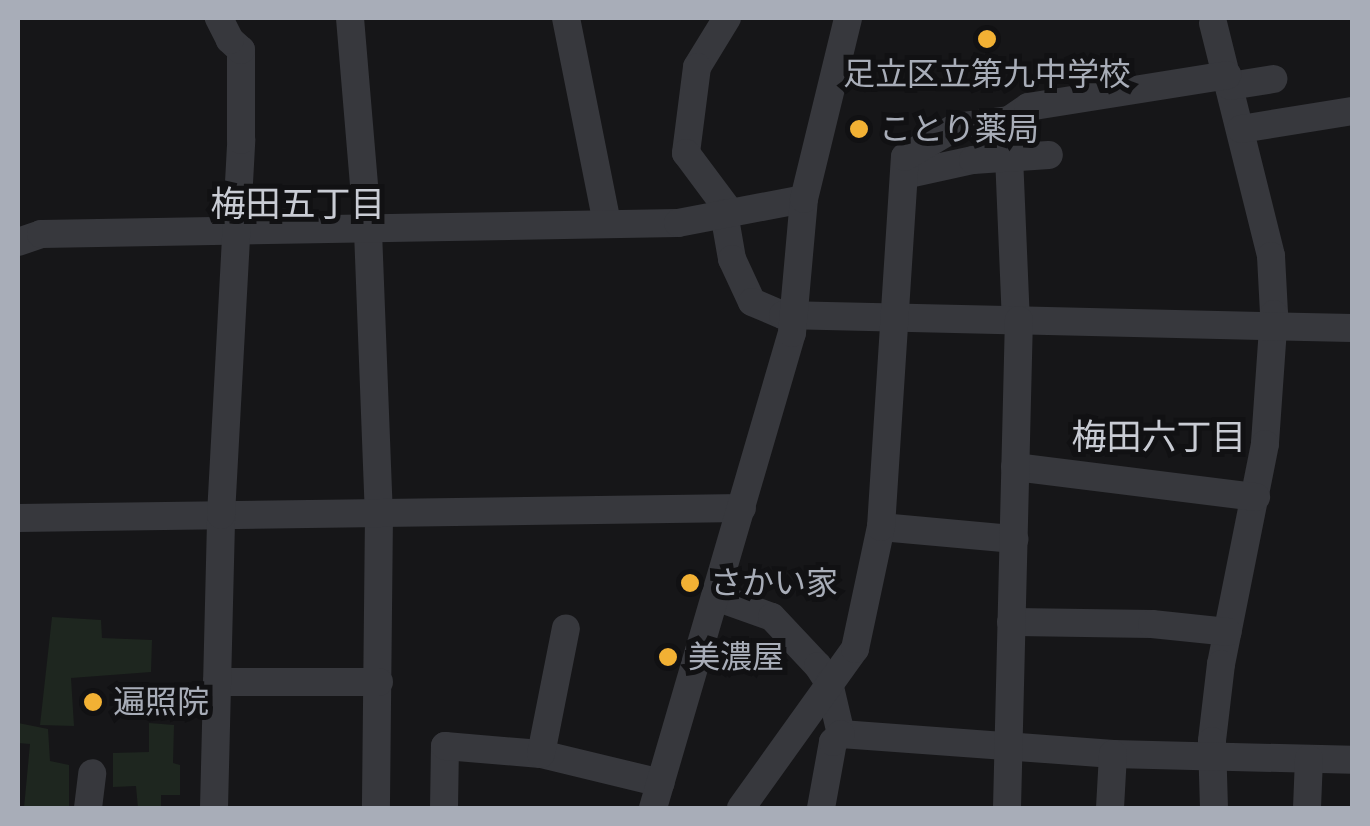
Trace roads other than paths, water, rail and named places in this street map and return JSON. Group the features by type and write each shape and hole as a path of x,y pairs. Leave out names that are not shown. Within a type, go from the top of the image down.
{"street":[{"path":"214,808 221,515 242,50 230,40 219,18"},
{"path":"350,18 368,231 380,514 376,808"},
{"path":"566,18 607,224"},
{"path":"727,18 697,67 686,153 727,213 732,259 752,302 783,314 1352,328"},
{"path":"444,808 445,746 541,754 657,796 796,312 804,199 848,18"},
{"path":"1213,23 1271,256 1272,326 1265,444 1228,632 1213,758 1214,808"},
{"path":"748,806 854,650 881,526 905,157 956,126 1008,120 1028,107 1228,81 1274,79"},
{"path":"1241,129 1352,111"},
{"path":"904,174 1010,156 1048,155"},
{"path":"1007,808 1017,320 1010,156"},
{"path":"18,242 41,234 678,224 804,199"},
{"path":"1015,467 1256,497"},
{"path":"18,518 742,508"},
{"path":"881,526 1014,538"},
{"path":"716,597 772,617 829,683 841,734"},
{"path":"1011,622 1152,624 1228,632"},
{"path":"541,754 566,628"},
{"path":"217,682 379,682"},
{"path":"821,808 833,742 841,734 1113,754 1352,760"},
{"path":"1110,808 1113,754"},
{"path":"1307,808 1309,759"},
{"path":"88,808 92,773"}],"place":[{"name":"足立区立第九中学校","path":"987,39"},
{"name":"ことり薬局","path":"859,129"},
{"name":"さかい家","path":"690,583"},
{"name":"美濃屋","path":"668,657"},
{"name":"遍照院","path":"93,702"}],"district":[{"name":"梅田五丁目","path":"298,204"},
{"name":"梅田六丁目","path":"1159,437"}]}
